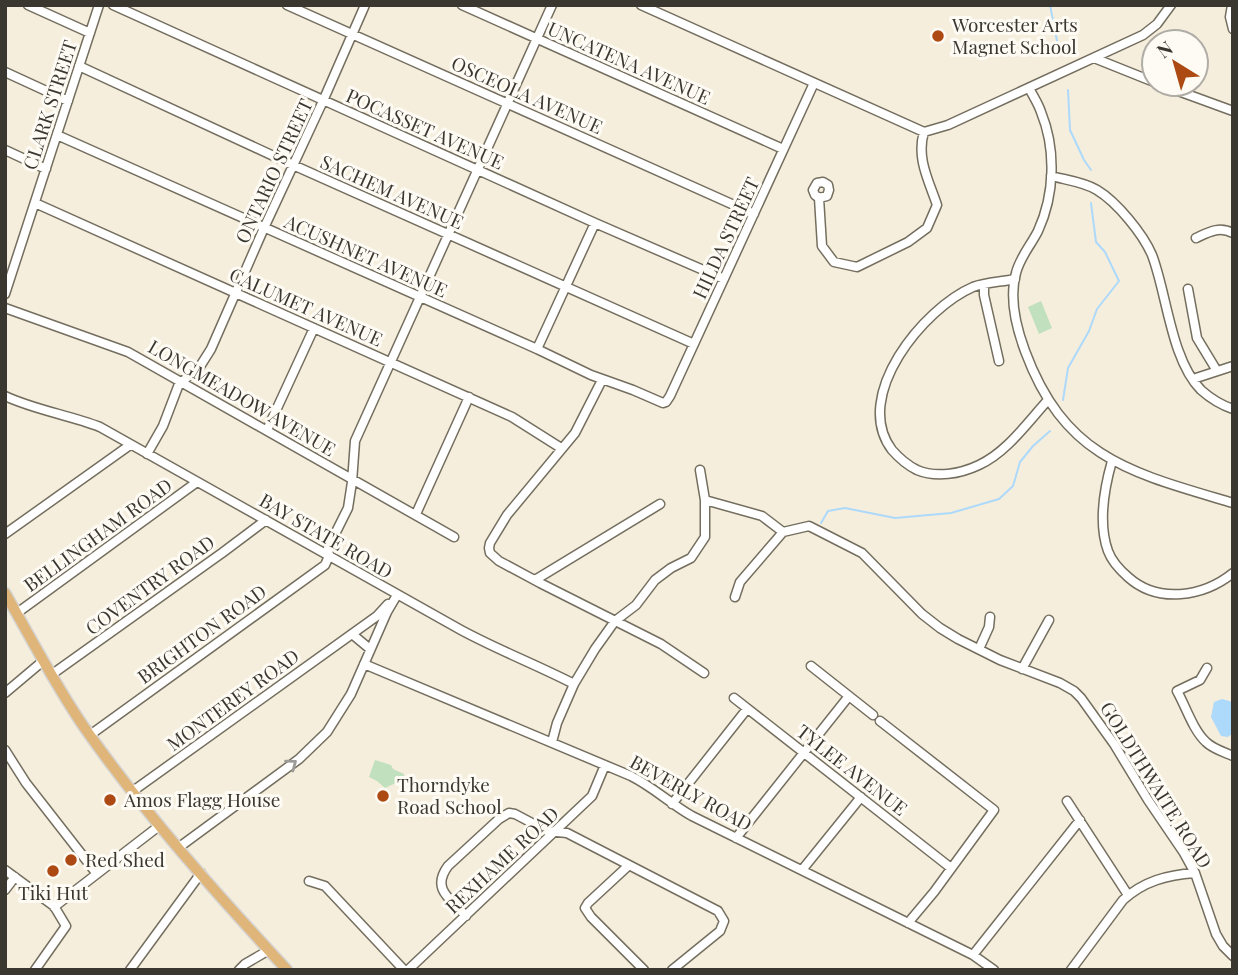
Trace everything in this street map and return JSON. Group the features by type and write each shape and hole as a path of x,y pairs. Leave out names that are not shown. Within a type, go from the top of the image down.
{"main road":[{"path":"5,593 51,676 90,735 159,826 287,970"}],"street":[{"path":"28,5 90,33"},
{"name":"CLARK STREET","path":"5,294 99,5"},
{"name":"POCASSET AVENUE","path":"113,5 724,279"},
{"name":"OSCEOLA AVENUE","path":"287,5 754,214"},
{"name":"ONTARIO STREET","path":"147,454 163,426 178,384 199,368 208,356 365,5"},
{"name":"UNCATENA AVENUE","path":"462,5 783,149"},
{"path":"329,556 328,548 348,508 355,441 551,5"},
{"path":"641,5 924,132 938,129 1029,88 1150,30 1171,5"},
{"path":"1232,5 1230,17 1233,29"},
{"path":"1094,58 1140,76"},
{"name":"SACHEM AVENUE","path":"79,66 694,344"},
{"path":"5,72 68,100"},
{"name":"HILDA STREET","path":"663,403 670,396 814,83"},
{"path":"1029,88 1041,112 1051,156 1048,201 1015,279 1013,302 1023,346 1034,375 1060,417 1077,435 1112,461 1233,503"},
{"path":"1197,98 1233,111"},
{"path":"819,198 822,246 834,262 857,267 908,242 927,228 937,205 920,157 924,132"},
{"name":"ACUSHNET AVENUE","path":"57,135 603,380 663,403"},
{"path":"5,150 46,169"},
{"path":"1051,176 1096,189 1119,209 1144,241 1151,252 1178,348 1192,379 1209,397 1233,409"},
{"name":"CALUMET AVENUE","path":"35,203 469,397 520,421 561,448"},
{"path":"537,349 595,223"},
{"path":"1196,238 1219,229 1233,233"},
{"path":"1015,279 974,287 961,293 941,307 918,329 897,360 887,381 881,402 882,428 896,455 907,464 938,475 979,465 998,453 1048,400"},
{"path":"984,285 999,361"},
{"path":"1188,289 1197,338 1217,371"},
{"name":"LONGMEADOW AVENUE","path":"5,309 128,352 454,537"},
{"path":"267,430 314,328"},
{"path":"1192,379 1233,366"},
{"path":"603,380 578,427 507,515 489,549 499,561 661,644 704,673"},
{"name":"BAY STATE ROAD","path":"5,396 90,423 486,643 574,684"},
{"path":"416,514 469,397"},
{"path":"5,534 130,445"},
{"path":"1112,461 1105,488 1103,524 1108,551 1122,572 1141,587 1167,595 1202,589 1233,573"},
{"path":"552,742 574,684 615,621 636,605 655,580 691,558 705,537 705,500 700,470"},
{"name":"BELLINGHAM ROAD","path":"17,613 197,482"},
{"path":"705,500 762,516 783,532 740,582 735,597"},
{"path":"535,580 660,504"},
{"name":"COVENTRY ROAD","path":"51,676 266,520"},
{"name":"GOLDTHWAITE ROAD","path":"783,532 809,526 862,553 922,614 958,639 1074,691 1114,744 1184,853 1195,873 1216,934 1233,956"},
{"name":"BRIGHTON ROAD","path":"90,735 325,565 329,556"},
{"path":"178,848 299,759 327,732 351,694 397,595"},
{"name":"MONTEREY ROAD","path":"133,791 377,616 397,595"},
{"path":"979,649 989,627 990,617"},
{"path":"1022,668 1049,620"},
{"path":"352,634 370,649"},
{"path":"5,693 43,661"},
{"name":"BEVERLY ROAD","path":"364,664 647,784 672,804 973,955 994,970"},
{"path":"811,666 873,715"},
{"path":"1207,668 1200,680 1177,691 1196,729 1207,743 1233,755"},
{"path":"736,838 849,696"},
{"name":"TYLEE AVENUE","path":"734,698 951,868"},
{"path":"672,804 747,709"},
{"path":"880,721 994,810 908,923"},
{"path":"5,750 26,783 97,874"},
{"name":"REXHAME ROAD","path":"406,970 592,796 605,765"},
{"path":"802,870 860,797"},
{"path":"1068,802 1128,895"},
{"path":"466,916 443,891 440,879 448,866 499,819 509,813 515,814 547,831 567,834 712,907 722,916 724,921 720,932 672,970"},
{"path":"973,955 1080,820"},
{"path":"54,907 159,826"},
{"path":"628,866 585,908 644,970"},
{"path":"5,870 54,907 66,926 35,970"},
{"path":"130,970 201,873"},
{"path":"1070,970 1128,895 1156,879 1195,873"},
{"path":"5,890 15,877"},
{"path":"310,881 325,886 406,970"},
{"path":"239,970 269,950"}],"green space":[{"path":"1041,301 1052,328 1039,334 1028,307"},
{"path":"375,760 391,765 393,769 404,774 404,783 398,782 385,788 369,777"}],"water":[{"path":"1222,699 1233,702 1233,733 1228,737 1221,736 1211,717 1214,702"}],"waterway":[{"path":"1050,5 1059,51"},
{"path":"1068,90 1070,130 1091,170"},
{"path":"1063,400 1068,368 1089,331 1097,309 1119,281 1105,252 1096,242 1091,203"},
{"path":"821,523 828,511 845,508 895,518 951,513 999,499 1013,486 1020,462 1050,431"}],"place":[{"name":"Worcester Arts Magnet School","path":"938,36"},
{"name":"Thorndyke Road School","path":"383,796"},
{"name":"Amos Flagg House","path":"110,800"},
{"name":"Red Shed","path":"71,860"},
{"name":"Tiki Hut","path":"53,871"}]}
